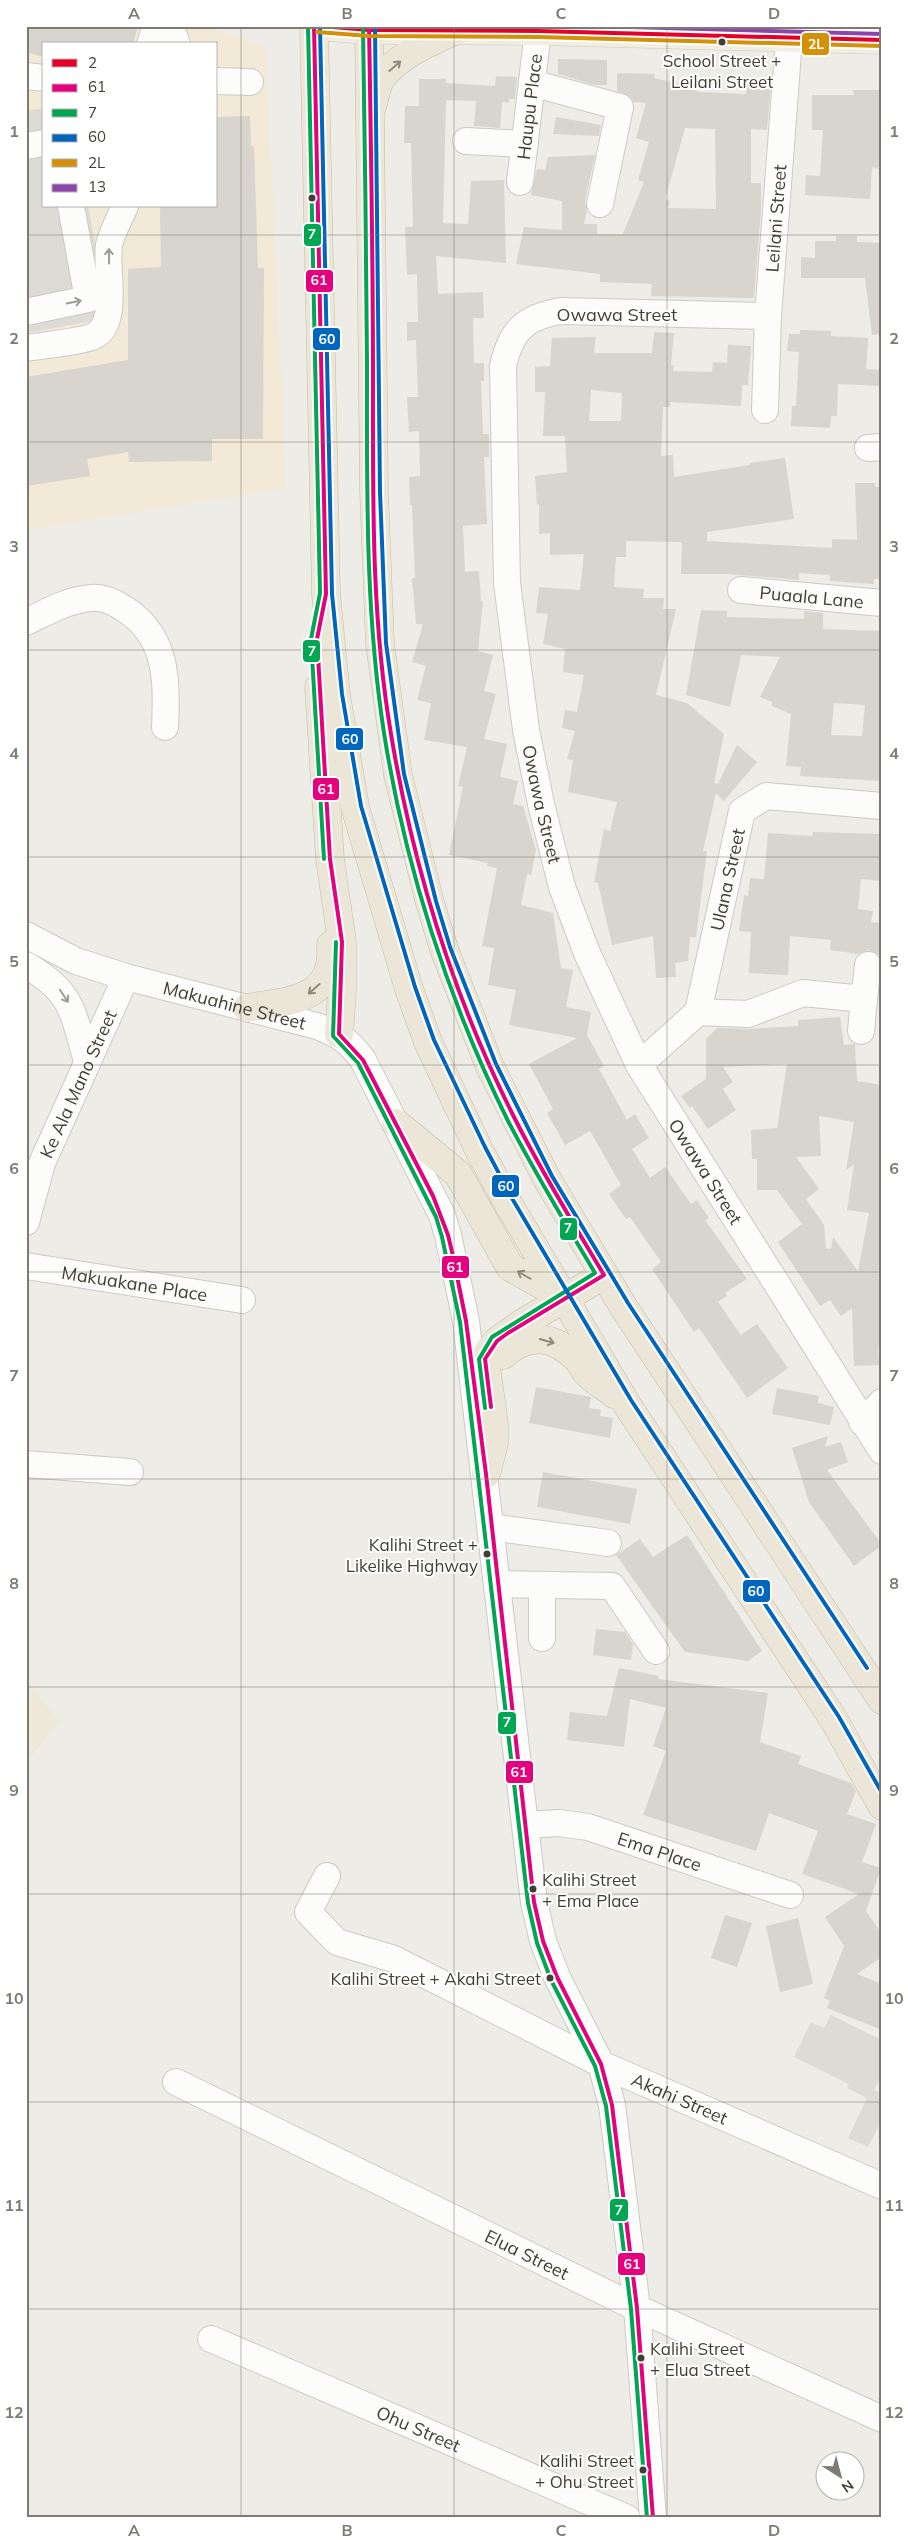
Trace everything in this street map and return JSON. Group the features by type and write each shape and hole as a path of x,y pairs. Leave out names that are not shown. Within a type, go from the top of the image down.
{"highway":[{"path":"316,26 326,594 336,695 355,807 409,989 428,1042 479,1150 508,1204 566,1299 626,1404 834,1720 882,1806"},
{"path":"369,28 374,492 380,644 398,776 412,836 444,950 490,1066 547,1179 604,1275 882,1700"},
{"path":"371,107 382,78 398,63 421,47 456,30"},
{"path":"326,594 317,639 330,859 342,942 342,992 339,1034"},
{"path":"247,1008 297,1000 313,992 326,977 332,956 327,882 330,859"},
{"path":"396,1123 458,1174 510,1267 566,1299"},
{"path":"494,1424 485,1359 490,1349 497,1341 521,1324 604,1275"},
{"path":"486,1474 494,1443 494,1424 502,1356 515,1345 525,1340 546,1340 566,1350 578,1360 587,1373 626,1404"}],"main road":[{"path":"316,26 456,30 789,32 882,40"}],"street":[{"path":"151,42 156,26"},
{"path":"166,26 171,28 176,42"},
{"name":"Haupu Place","path":"520,182 538,31"},
{"name":"Leilani Street","path":"765,410 768,316 789,32"},
{"path":"26,76 42,78"},
{"path":"218,81 250,82"},
{"path":"532,83 620,107 600,204"},
{"path":"466,141 525,144"},
{"path":"26,146 42,143"},
{"path":"26,312 88,299 71,208"},
{"path":"26,348 95,336 104,327 107,317 110,286 109,246 122,214"},
{"name":"Owawa Street","path":"768,316 562,311 546,313 532,318 516,332 507,348 503,366 507,583 526,730 541,804 562,887 587,952 639,1065 882,1451"},
{"name":"Puaala Lane","path":"741,590 882,602"},
{"path":"26,622 61,605 92,598 105,600 130,612 151,633 164,659 167,689 165,727"},
{"name":"Ulana Street","path":"698,1012 742,811 766,796 882,806"},
{"name":"Makuahine Street","path":"26,935 76,961 126,977 339,1034 363,1060 433,1196 448,1234 466,1321 486,1474 534,1902 543,1941 557,1976 600,2064 612,2105 637,2308 653,2518"},
{"path":"26,965 48,979 63,992 72,1009 87,1061"},
{"path":"861,1031 868,965"},
{"name":"Ke Ala Mano Street","path":"26,1222 42,1163 126,977"},
{"path":"639,1065 698,1012 748,1014 803,994 864,999"},
{"name":"Makuakane Place","path":"26,1266 242,1300"},
{"path":"862,1422 882,1402"},
{"path":"26,1464 130,1472"},
{"path":"491,1527 608,1543"},
{"path":"498,1584 612,1586 656,1650"},
{"path":"542,1586 542,1638"},
{"name":"Ema Place","path":"526,1825 559,1823 588,1827 790,1895"},
{"name":"Akahi Street","path":"327,1876 308,1912 337,1942 394,1959 600,2064 882,2186"},
{"name":"Elua Street","path":"176,2082 637,2308 882,2419"},
{"name":"Ohu Street","path":"211,2339 627,2518"}],"shaded area":[{"path":"26,26 205,26 266,47 286,488 26,530"},
{"path":"42,108 42,208 88,208 103,285 93,321 26,333 26,111"},
{"path":"26,1678 59,1722 26,1762"},
{"path":"831,2015 882,2040 882,2075 874,2090 882,2094 882,2120 868,2147 848,2138 867,2098 847,2088 849,2084 794,2057 811,2022 824,2028"}],"building":[{"path":"26,26 138,26 134,42 42,42 42,56 26,52"},
{"path":"558,59 607,60 607,85 595,85 558,74"},
{"path":"617,73 655,74 654,78 686,85 685,88 701,92 746,94 747,82 771,84 767,130 751,129 751,183 761,183 761,210 754,298 651,296 652,284 600,282 600,274 516,264 524,227 562,230 562,201 531,195 537,169 545,170 548,157 595,155 585,201 587,211 584,224 597,224 597,234 623,234 644,182 638,180 649,142 636,138 646,103 634,102 630,96 617,91","holes":["685,128 715,129 716,209 668,208 670,201 665,199"]},
{"path":"496,76 517,77 515,99 509,99 509,103 502,102 500,128 474,126 476,101 446,100 443,223 468,224 471,181 504,180 506,263 436,256 438,294 483,292 484,318 473,318 474,363 484,363 484,381 481,381 483,434 489,434 489,457 484,457 487,524 463,526 465,572 479,571 481,601 483,601 478,651 493,655 484,691 496,694 484,739 507,744 500,777 518,781 513,804 523,806 536,850 531,875 527,874 521,905 553,913 561,968 573,970 566,1007 591,1012 587,1035 604,1066 599,1069 627,1120 635,1114 649,1138 632,1149 650,1178 665,1167 691,1204 697,1200 709,1218 705,1220 747,1279 725,1293 727,1296 718,1302 741,1335 757,1324 788,1368 747,1398 699,1328 694,1332 652,1269 661,1262 630,1217 626,1219 609,1194 621,1185 590,1131 565,1145 547,1113 553,1109 529,1064 577,1038 509,1025 516,990 488,985 494,948 482,946 497,868 487,866 488,863 449,855 463,787 458,786 467,747 424,740 431,703 417,700 426,666 412,662 423,624 416,624 412,578 415,578 409,477 420,476 419,431 409,432 407,397 418,397 416,340 407,341 407,322 418,322 417,274 407,275 405,227 413,227 411,143 404,143 405,106 419,106 419,79 446,79 446,83 495,86"},
{"path":"853,90 879,90 882,170 872,167 870,199 805,195 806,175 820,176 823,130 812,130 812,95 854,95"},
{"path":"250,116 251,146 254,146 258,268 264,268 263,439 212,439 212,461 129,462 128,452 87,459 90,476 26,486 26,377 128,360 128,269 161,267 160,208 218,208 218,117"},
{"path":"556,117 601,125 599,136 553,134"},
{"path":"836,236 857,236 857,242 882,243 882,334 872,335 865,278 801,278 801,257 815,258 815,241 836,241"},
{"path":"800,330 831,331 831,336 868,338 866,369 882,370 882,386 838,384 837,416 831,416 830,428 791,426 792,406 796,406 799,352 787,351 789,334 800,334"},
{"path":"654,332 674,333 671,365 674,365 673,371 712,372 713,362 727,363 728,345 751,346 748,385 742,385 741,406 670,402 670,407 663,407 661,456 673,455 674,477 785,458 794,519 707,532 707,541 832,548 832,539 857,540 855,483 875,483 875,487 882,487 882,579 874,579 874,584 830,581 830,575 799,573 799,580 728,574 681,574 682,543 679,542 626,541 626,557 616,557 614,587 644,589 643,598 664,598 663,609 676,609 656,695 687,703 724,734 714,783 718,784 737,745 757,762 724,801 716,793 703,851 707,851 696,937 690,937 688,961 675,963 676,977 656,978 653,936 612,945 598,883 594,882 604,829 610,831 617,802 568,792 573,760 567,759 575,731 562,728 565,710 577,712 584,675 563,672 565,649 543,644 548,614 536,613 539,587 580,590 584,554 550,555 550,533 539,534 539,504 537,505 535,476 567,472 565,436 543,436 545,392 535,392 535,367 550,366 552,338 596,337 594,353 652,353","holes":["591,390 622,393 621,421 589,421"]},
{"path":"701,610 727,611 727,617 804,619 804,611 823,613 823,629 882,631 881,781 800,776 801,767 786,766 791,714 772,706 772,702 760,697 780,657 741,655 730,707 686,695","holes":["834,703 865,705 862,736 831,735"]},
{"path":"813,832 882,834 882,881 861,879 858,909 873,911 871,922 882,923 879,955 869,950 858,954 830,950 831,940 790,936 788,975 749,973 751,932 739,931 744,895 748,896 750,878 764,879 768,833 812,836"},
{"path":"840,1017 844,1045 855,1044 857,1081 882,1085 882,1346 878,1346 879,1365 854,1366 852,1308 841,1316 830,1300 820,1306 778,1242 802,1224 777,1190 757,1190 757,1159 752,1159 751,1130 777,1128 787,1064 723,1067 733,1082 723,1089 736,1110 708,1129 692,1106 690,1108 681,1096 706,1079 706,1039 717,1028 747,1029 798,1026 798,1020","holes":["819,1116 854,1122 846,1170 854,1164 847,1210 869,1213 858,1271 833,1237 831,1249 826,1248 824,1225 806,1199 819,1189 796,1157 821,1156"]},
{"path":"536,1387 591,1397 589,1408 601,1410 600,1416 613,1418 610,1438 529,1423"},
{"path":"777,1388 819,1396 818,1403 834,1407 830,1425 772,1414"},
{"path":"828,1436 825,1447 841,1442 848,1462 827,1470 882,1545 854,1566 809,1502 792,1448"},
{"path":"543,1472 637,1489 630,1524 537,1507"},
{"path":"687,1535 762,1651 748,1661 685,1652 616,1555 640,1539 653,1557"},
{"path":"596,1629 625,1632 633,1644 631,1660 593,1655"},
{"path":"619,1668 659,1676 658,1679 768,1693 760,1742 801,1756 798,1764 851,1783 856,1791 847,1814 876,1824 862,1862 881,1868 866,1911 882,1934 882,1957 857,1974 882,1984 882,2030 827,2008 830,2001 824,1998 844,1946 825,1917 859,1894 802,1874 818,1831 769,1813 756,1851 643,1815 666,1751 653,1746 666,1708 630,1699 624,1747 567,1740 570,1712 607,1716"},
{"path":"725,1915 752,1923 737,1967 711,1958"},
{"path":"798,1918 813,1984 780,1992 766,1926"}],"transit line":[{"name":"7","path":"308,26 320,593 311,639 324,859"},
{"name":"61","path":"314,26 326,594 317,639 330,859 342,942 339,1034 363,1060 433,1196 448,1235 453,1256 466,1321 486,1474 534,1902 543,1941 557,1977 601,2064 612,2105 637,2308 653,2518"},
{"name":"2","path":"320,26 369,30 538,31 882,40"},
{"name":"60","path":"320,26 332,594 342,694 361,806 415,987 434,1040 485,1147 513,1200 631,1400 839,1717 882,1793"},
{"name":"7","path":"363,26 368,549 373,641 384,733 393,783 404,833 431,931 466,1028 508,1121 539,1179 595,1273 492,1337 479,1359 485,1408"},
{"name":"61","path":"369,26 374,556 384,690 400,783 411,833 438,930 492,1072 524,1137 604,1275 497,1341 485,1359 491,1407"},
{"name":"60","path":"375,26 380,492 386,643 404,774 436,901 450,947 496,1064 552,1176 628,1303 867,1668"},
{"name":"13","path":"595,26 882,34"},
{"name":"2L","path":"317,32 369,36 538,37 882,46"},
{"name":"7","path":"336,942 333,1036 358,1063 436,1217 460,1322 528,1903 537,1943 551,1980 595,2066 606,2106 631,2309 647,2518"}],"place":[{"name":"School Street + Leilani Street","path":"722,42"},
{"name":"Kalihi Street + Likelike Highway","path":"487,1554"},
{"name":"Kalihi Street + Ema Place","path":"533,1889"},
{"name":"Kalihi Street + Akahi Street","path":"550,1978"},
{"name":"Kalihi Street + Elua Street","path":"641,2358"},
{"name":"Kalihi Street + Ohu Street","path":"643,2470"}]}
